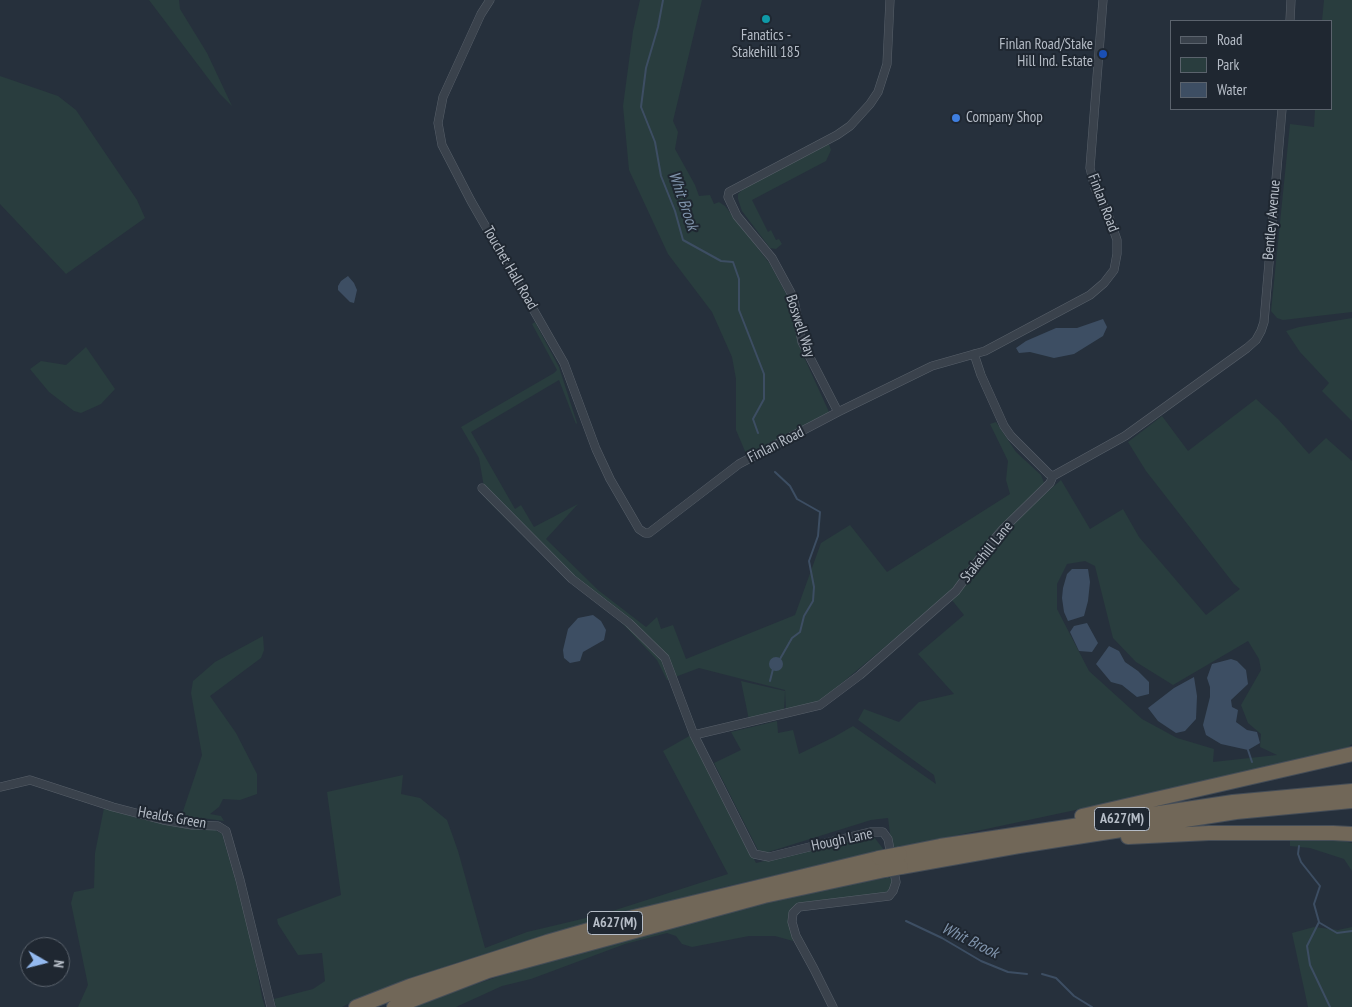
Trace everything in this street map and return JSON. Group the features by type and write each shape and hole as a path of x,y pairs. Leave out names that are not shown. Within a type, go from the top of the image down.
{"highway":[{"name":"A627(M)","path":"901,860 940,846 1100,812 1352,754"},
{"name":"A627(M)","path":"940,846 1233,802 1349,796"},
{"name":"A627(M)","path":"968,854 1349,796"},
{"name":"A627(M)","path":"356,1007 410,986 599,927 784,880 901,860 1157,835 1352,834"},
{"name":"A627(M)","path":"394,1007 488,971 882,864"}],"street":[{"name":"Touchet Hall Road","path":"490,0 481,14 443,97 438,123 442,145 471,201 564,363 596,449 610,479 639,529 645,533"},
{"name":"Boswell Way","path":"838,412 802,342 791,293 772,258 737,216 728,197 729,192 850,126 870,104 882,84 887,64 890,0"},
{"name":"Finlan Road","path":"645,533 653,531 739,464 838,412 932,366 985,351 1090,295 1104,282 1114,270 1118,254 1116,234 1095,188 1090,168 1103,0"},
{"path":"1290,20 1291,0"},
{"name":"Bentley Avenue","path":"1261,332 1264,322 1282,110"},
{"name":"Stakehill Lane","path":"694,735 820,705 860,675 956,591 991,543 1050,484 1053,476 1125,436 1247,348 1261,332"},
{"path":"974,354 981,375 1004,426 1023,449 1053,476"},
{"path":"482,488 572,579 628,623 665,658 694,735"},
{"name":"Hough Lane","path":"694,735 754,854 769,857 870,832 883,832 888,839 896,882 889,896 799,907 793,913 792,922 796,936 832,1007"},
{"name":"Healds Green","path":"0,787 30,780 162,820 192,825 218,826 226,831 271,1007"}],"green space":[{"path":"149,0 179,0 180,9 207,53 232,106 220,94"},
{"path":"640,0 702,0 673,121 678,132 675,149 699,196 710,195 714,204 719,202 725,206 770,264 792,305 799,346 829,412 747,456 736,430 736,379 732,357 712,312 668,254 629,170 623,106 633,31"},
{"path":"1324,0 1352,0 1352,312 1283,320 1277,318 1271,311 1290,124 1314,127 1315,110 1332,110 1332,20 1322,20"},
{"path":"0,76 58,96 76,110 137,200 145,218 66,274 0,204"},
{"path":"829,144 831,150 826,161 752,200 768,232 771,230 776,240 779,239 782,244 776,249 770,248 742,211 738,194 744,188"},
{"path":"1352,318 1352,421 1322,391 1329,383 1300,352 1286,331"},
{"path":"535,322 559,367 577,423 559,380 471,432 515,509 521,505 534,527 578,504 546,539 598,590 646,627 657,617 661,629 673,625 686,659 795,615 821,543 850,525 887,572 1010,494 1006,480 1008,461 990,424 996,422 1016,452 1041,475 1044,483 985,544 954,589 818,703 786,711 785,690 699,668 667,680 657,660 619,620 566,578 486,499 479,458 461,427 557,370 532,324"},
{"path":"86,347 115,389 101,404 81,413 74,411 49,392 30,369 41,361 66,365"},
{"path":"1256,399 1278,419 1309,454 1326,438 1352,461 1352,744 1348,747 1307,758 1132,798 892,849 888,818 871,820 765,853 758,850 714,763 741,750 731,732 777,721 778,733 793,730 799,754 853,726 936,784 934,775 858,720 864,709 899,722 919,702 954,694 918,654 964,615 951,599 1001,536 1024,512 1061,480 1090,529 1123,509 1139,537 1206,615 1240,589 1234,584 1146,471 1128,442 1162,416 1188,451","holes":["1085,561 1095,566 1113,638 1136,662 1173,685 1248,641 1259,659 1261,670 1241,705 1248,723 1261,734 1260,747 1277,755 1213,762 1214,749 1177,738 1142,719 1089,671 1057,609 1057,584 1067,564"]},
{"path":"263,636 264,650 261,658 210,696 236,733 257,774 257,794 240,800 223,799 219,807 210,814 221,816 224,821 202,818 180,820 202,755 191,693 193,681 215,662"},
{"path":"741,681 785,691 784,711 749,720"},
{"path":"691,735 756,863 870,836 874,837 884,850 724,887 598,920 453,964 358,999 342,1007 276,1007 274,999 313,989 325,981 322,953 298,955 278,924 277,919 341,895 327,792 403,775 401,794 420,798 447,820 458,851 485,948 527,932 603,914 728,874 663,751"},
{"path":"104,808 141,819 182,827 215,830 222,834 249,927 265,1007 78,1007 88,985 71,903 74,892 94,888 95,853"},
{"path":"1290,841 1344,841 1352,843 1352,871 1344,859 1310,848 1290,846"},
{"path":"892,877 892,888 885,894 793,906 790,922 793,941 775,936 749,936 692,947 682,944 676,936 667,933 625,944 531,979 502,986 456,1007 408,1007 587,949 724,912 839,886"},
{"path":"1314,927 1338,930 1352,927 1352,1007 1308,1007 1292,933"}],"water":[{"path":"348,276 357,290 354,303 350,302 338,290 341,281"},
{"path":"1103,319 1107,327 1103,336 1074,354 1054,358 1030,352 1019,353 1016,348 1026,341 1056,328 1077,328"},
{"path":"1072,569 1088,569 1090,582 1084,616 1068,621 1064,612 1062,598 1067,574"},
{"path":"593,615 601,621 606,630 604,640 583,652 580,661 570,663 564,658 563,650 568,629 578,618"},
{"path":"1087,623 1098,643 1092,652 1079,651 1070,632 1074,626"},
{"path":"1109,646 1119,651 1125,662 1149,682 1149,694 1137,697 1122,685 1111,682 1096,664"},
{"path":"773,657 779,657 783,664 779,671 773,671 769,667 769,661"},
{"path":"1231,659 1237,661 1246,670 1248,684 1231,700 1232,707 1238,710 1236,722 1247,730 1257,732 1260,743 1248,750 1221,744 1206,735 1203,725 1210,697 1210,687 1207,678 1212,664"},
{"path":"1194,677 1197,696 1196,719 1185,731 1176,733 1158,721 1148,708 1174,688"}],"waterway":[{"name":"Whit Brook","path":"663,0 658,27 646,68 641,107 655,142 661,176 675,211 683,240 721,261 733,262 739,279 739,310 764,374 764,399 753,419 758,433"},
{"name":"Whit Brook","path":"775,472 790,486 797,499 820,512 818,536 809,561 814,587 813,601 804,616 800,632 792,638 780,659"},
{"name":"Whit Brook","path":"770,681 773,669"},
{"path":"1248,750 1252,762"},
{"path":"1299,846 1298,854 1301,862 1320,886 1314,904 1319,922 1307,946 1310,965 1330,1007"},
{"name":"Whit Brook","path":"906,921 942,938 981,961 1008,972 1027,974"},
{"path":"1320,923 1337,933 1352,931"},
{"name":"Whit Brook","path":"1042,974 1056,978 1074,996 1092,1007"}],"place":[{"name":"Fanatics - Stakehill 185","path":"766,19"},
{"name":"Finlan Road/Stake Hill Ind. Estate","path":"1103,54"},
{"name":"Company Shop","path":"956,118"}]}
